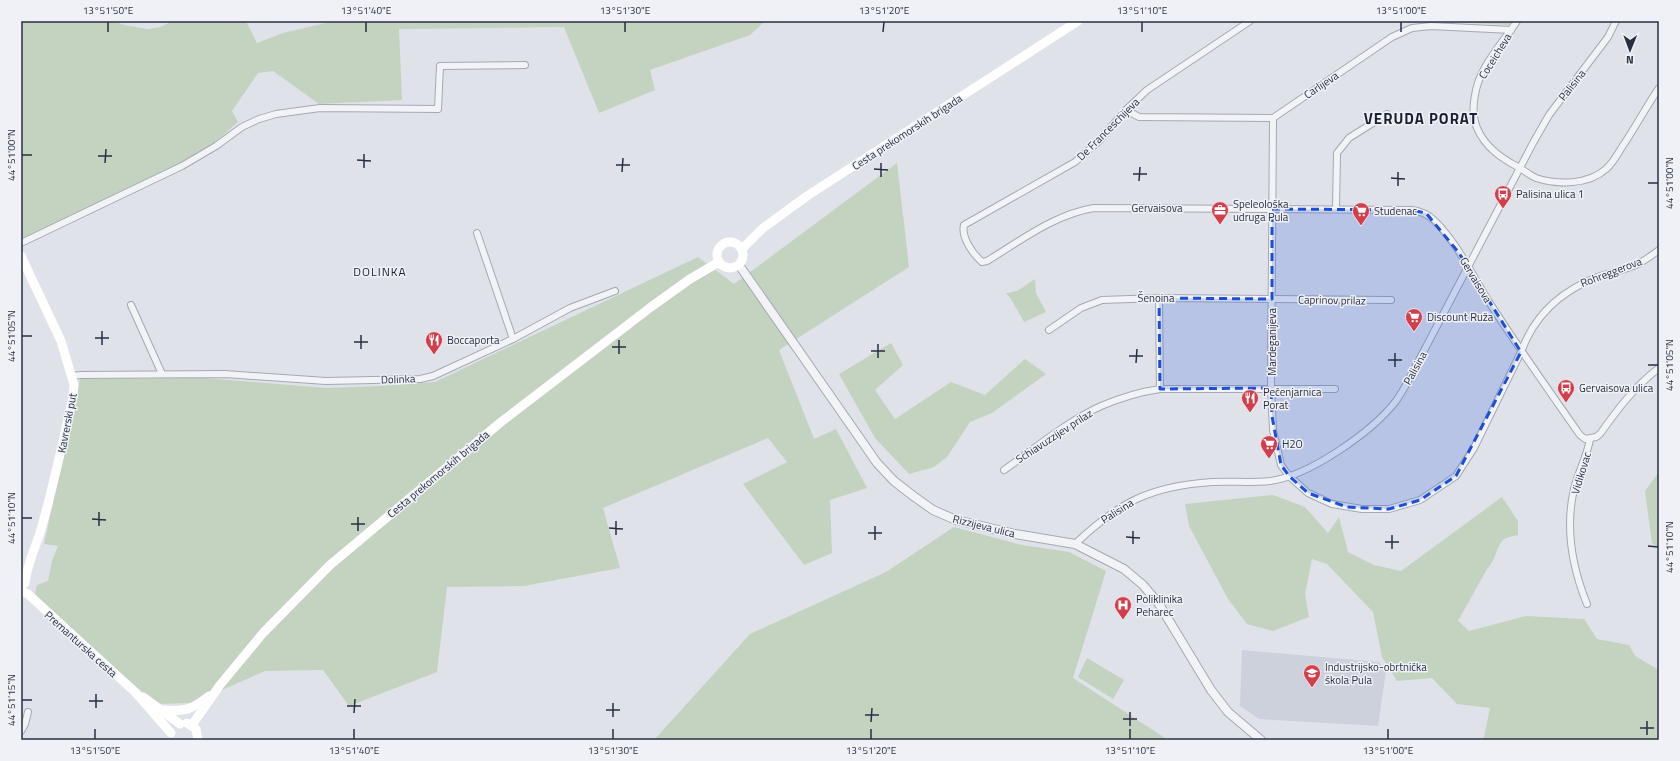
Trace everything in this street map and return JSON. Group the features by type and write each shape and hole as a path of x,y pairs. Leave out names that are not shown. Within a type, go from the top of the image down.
{"main road":[{"name":"Cesta prekomorskih brigada","path":"742,249 763,228 807,196 1078,21"},
{"path":"734,242 742,249 743,259 739,265 732,268 727,268 719,262 718,252 724,244 734,242"},
{"name":"Kavrerski put","path":"21,256 60,341 74,385 73,397 55,477 24,584"},
{"name":"Cesta prekomorskih brigada","path":"192,725 215,691 249,649 330,565 501,422 578,362 690,279 719,262"},
{"name":"Premanturska cesta","path":"24,584 135,692 171,736"},
{"path":"163,710 188,710 215,691"},
{"name":"Premanturska cesta","path":"135,692 163,710 180,724"},
{"path":"171,736 173,728 180,724 187,724 192,725 197,732 198,740"}],"street":[{"name":"De Franceschijeva","path":"963,230 964,225 1075,162 1098,142 1126,110 1147,90 1250,21"},
{"name":"Coceicheva","path":"1516,21 1489,62 1478,83 1475,95 1475,120 1486,143 1504,160 1536,178 1557,182 1575,182 1590,178 1605,170 1612,163 1628,139 1659,88"},
{"name":"Palisina","path":"1075,544 1096,524 1118,508 1151,493 1179,486 1211,482 1270,480 1289,476 1315,464 1364,432 1396,401 1407,383 1549,115 1608,37 1616,21"},
{"name":"Carlijeva","path":"1272,118 1380,44 1403,31 1422,26 1511,30"},
{"path":"21,243 182,166 259,119 276,114 320,108 438,109 440,66 525,65"},
{"path":"1126,110 1139,117 1272,118"},
{"path":"1336,209 1337,153 1349,138 1387,114"},
{"name":"Mardeganijeva","path":"1272,118 1273,430 1281,465 1289,476 1308,493 1320,499 1347,507 1362,509 1390,509 1420,500 1456,476 1474,448 1521,352"},
{"name":"Gervaisova","path":"963,230 964,237 982,262 987,261 1058,219 1081,210 1094,208 1411,210 1426,213 1436,221 1468,266 1521,352 1580,435 1585,439 1590,439"},
{"path":"477,232 512,339"},
{"name":"Rohreggerova","path":"1521,352 1527,335 1537,321 1548,308 1565,294 1577,286 1596,278 1635,266 1659,250"},
{"name":"Rizzijeva ulica","path":"739,265 877,463 894,481 933,510 956,520 1015,534 1075,544 1124,569 1143,585 1159,604 1211,690 1228,712 1261,740"},
{"name":"Dolinka","path":"72,376 225,374 326,381 420,379 433,376 512,339 570,308 615,291"},
{"name":"Šenoina","path":"1049,330 1081,308 1094,302 1127,298 1272,299"},
{"path":"1159,298 1160,388"},
{"name":"Caprinov prilaz","path":"1272,299 1391,300"},
{"path":"130,305 162,374"},
{"name":"Vidikovac","path":"1587,604 1575,570 1572,552 1570,513 1574,488 1588,451 1590,439 1600,434 1631,393 1659,368"},
{"name":"Schiavuzzijev prilaz","path":"1004,470 1082,416 1100,407 1139,392 1160,388 1335,389"},
{"path":"21,731 26,724 28,712"}],"highlighted area":[{"path":"1272,209 1411,210 1426,213 1459,253 1521,352 1456,476 1420,500 1389,509 1347,507 1308,493 1289,476 1281,465 1272,416 1271,388 1160,389 1159,298 1272,299"}],"shaded area":[{"name":"Industrijsko-obrtnička škola Pula","path":"1242,650 1379,662 1386,671 1378,726 1259,719 1240,706"}],"green space":[{"path":"21,21 114,21 124,25 148,29 160,27 173,21 246,21 257,43 283,33 334,21 765,21 750,35 650,70 655,90 599,113 564,27 399,29 402,100 319,104 273,71 258,73 232,111 238,122 206,150 114,196 23,238 21,234"},
{"path":"1432,21 1512,21 1509,25"},
{"path":"897,163 909,267 779,350 814,439 836,429 867,488 830,500 832,553 804,565 743,484 787,462 768,438 603,508 620,568 524,586 447,587 437,672 349,706 323,670 265,671 192,703 156,704 102,657 35,594 37,585 48,581 52,561 58,546 44,544 80,379 204,378 326,388 435,382 698,257 734,284"},
{"path":"1035,279 1036,293 1046,312 1024,322 1006,293 1017,291"},
{"path":"891,343 903,365 875,390 895,419 951,382 985,395 1025,359 1046,374 992,413 970,422 947,457 934,467 909,474 875,438 839,374"},
{"path":"1659,472 1659,549 1652,543 1645,491"},
{"path":"1273,495 1305,507 1328,533 1339,517 1348,552 1374,565 1401,571 1502,497 1518,521 1518,535 1506,538 1500,544 1493,561 1458,621 1469,631 1526,616 1584,619 1597,639 1629,645 1635,656 1659,670 1659,740 1480,740 1484,737 1490,708 1457,704 1432,678 1397,681 1382,657 1373,612 1327,564 1312,559 1305,594 1309,617 1273,631 1247,624 1228,599 1189,526 1185,504"},
{"path":"954,527 1022,545 1069,552 1106,571 1073,678 1168,740 654,740 750,634 886,572"},
{"path":"1087,658 1124,680 1113,699 1078,677"}],"place":[{"name":"Palisina ulica 1","path":"1503,209"},
{"name":"Speleološka udruga Pula","path":"1220,225"},
{"name":"Studenac","path":"1361,226"},
{"name":"Discount Ruža","path":"1414,332"},
{"name":"Boccaporta","path":"434,355"},
{"name":"Gervaisova ulica","path":"1566,403"},
{"name":"Pečenjarnica Porat","path":"1250,413"},
{"name":"H2O","path":"1269,459"},
{"name":"Poliklinika Peharec","path":"1123,620"},
{"name":"Industrijsko-obrtnička škola Pula","path":"1312,688"}],"district":[{"name":"VERUDA PORAT","path":"1421,119"},
{"name":"DOLINKA","path":"380,272"}]}
